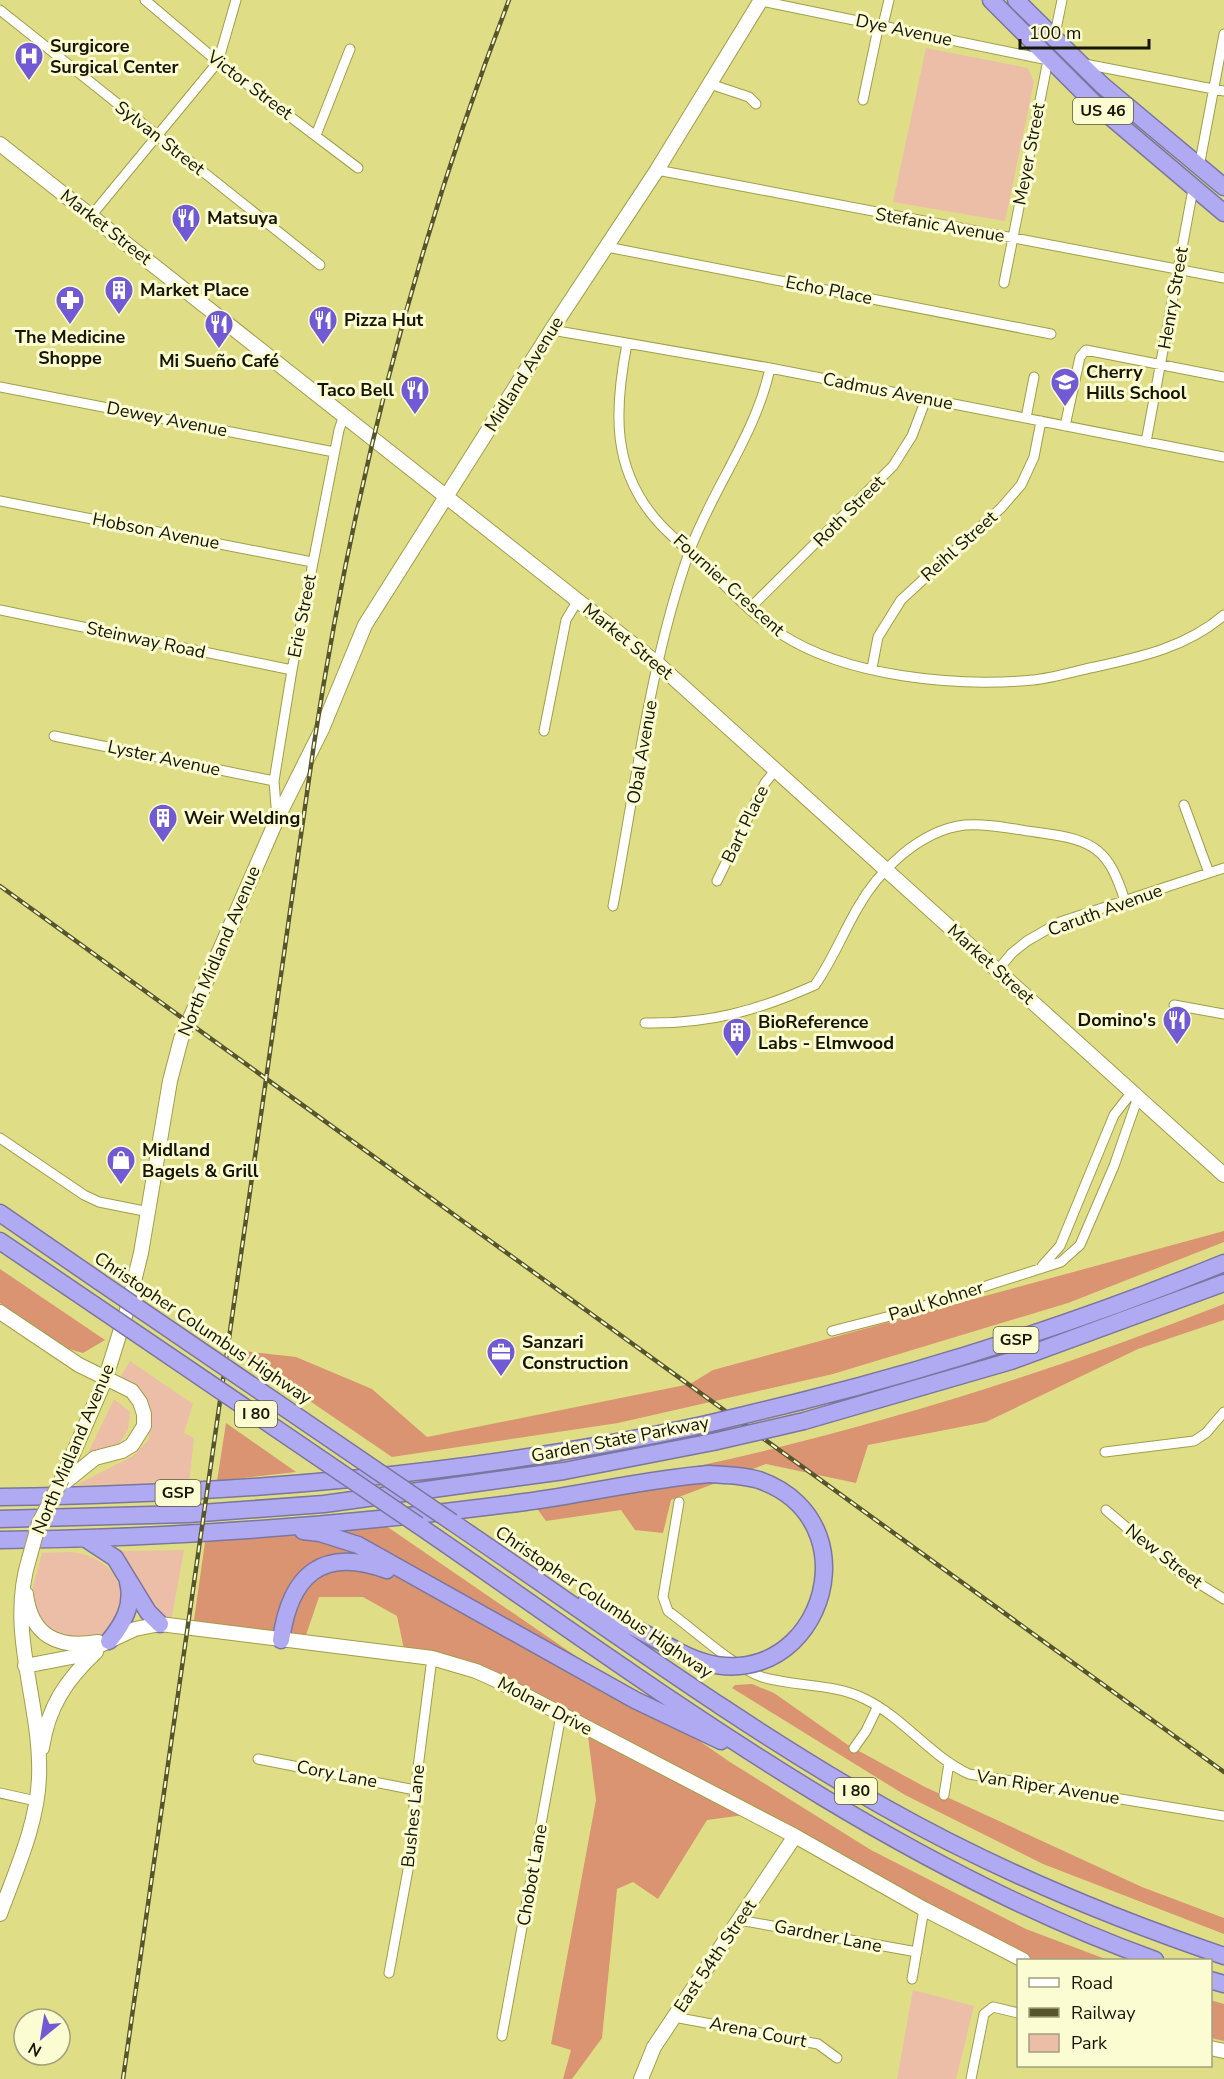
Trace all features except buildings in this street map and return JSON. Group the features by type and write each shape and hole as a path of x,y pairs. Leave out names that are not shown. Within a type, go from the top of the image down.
{"highway":[{"name":"US 46","path":"991,0 1048,60 1193,189 1224,213"},
{"name":"US 46","path":"1016,0 1080,63 1224,188"},
{"name":"Christopher Columbus Highway","path":"0,1213 753,1726 886,1808 1053,1891 1140,1927 1224,1956"},
{"name":"I 80","path":"0,1241 761,1759 855,1819 935,1863 1027,1908 1153,1959"},
{"name":"Garden State Parkway","path":"0,1496 189,1492 377,1478 561,1452 707,1424 898,1376 1006,1343 1224,1263"},
{"name":"Garden State Parkway","path":"0,1518 178,1515 324,1504 533,1475 713,1442 804,1421 1011,1361 1224,1283"},
{"path":"213,1533 526,1502 709,1474 757,1480 778,1489 796,1503 809,1519 819,1540 824,1563 823,1588 816,1610 804,1630 789,1646 771,1657 733,1667 713,1666 693,1660 519,1567"},
{"path":"0,1540 85,1539 298,1530 339,1538 358,1545 564,1661"},
{"path":"85,1539 115,1558 126,1572 148,1612 160,1624"},
{"path":"281,1640 288,1602 297,1588 321,1567 352,1560 371,1564 411,1580 669,1718 761,1759"},
{"path":"109,1641 128,1611 131,1600 126,1572"}],"street":[{"name":"Victor Street","path":"145,0 218,62 358,168"},
{"path":"91,216 218,62 236,0"},
{"name":"Dye Avenue","path":"761,0 1048,60"},
{"name":"Midland Avenue","path":"307,758 322,729 364,625 657,170 761,0"},
{"path":"863,100 889,0"},
{"path":"1054,39 1062,0"},
{"name":"Sylvan Street","path":"0,10 320,265"},
{"path":"1224,34 1212,88 1203,170 1224,177"},
{"path":"316,135 350,50"},
{"name":"Meyer Street","path":"1004,283 1048,60"},
{"path":"1080,63 1224,91"},
{"path":"710,84 749,97 756,104"},
{"name":"Market Street","path":"0,144 658,664 1224,1175"},
{"name":"Stefanic Avenue","path":"657,170 1224,278"},
{"name":"Henry Street","path":"1146,442 1193,189"},
{"name":"Echo Place","path":"607,247 1052,334"},
{"name":"Cadmus Avenue","path":"552,330 770,368 1224,457"},
{"name":"Fournier Crescent","path":"627,344 617,404 619,439 631,479 651,512 689,551 773,628 801,645 836,659 872,669 965,681 1034,680 1163,650 1200,632 1224,615"},
{"path":"1065,426 1080,357 1086,350 1224,377"},
{"name":"Obal Avenue","path":"614,906 658,664 689,551 759,410 770,368"},
{"path":"1026,418 1034,377"},
{"name":"Dewey Avenue","path":"0,387 334,452"},
{"name":"Roth Street","path":"750,608 887,472 912,436 926,399"},
{"name":"Erie Street","path":"277,819 273,794 274,781 292,670 334,452 344,416"},
{"name":"Reihl Street","path":"872,669 878,637 901,600 1001,508 1021,485 1034,457 1041,421"},
{"name":"Hobson Avenue","path":"0,501 312,562"},
{"path":"544,731 566,620 578,600"},
{"name":"Steinway Road","path":"0,610 292,670"},
{"name":"Lyster Avenue","path":"54,736 274,781"},
{"name":"North Midland Avenue","path":"0,1914 27,1840 39,1777 35,1728 25,1666 20,1604 22,1581 39,1523 55,1491 74,1469 127,1310 149,1212 170,1081 181,1039 277,819 307,758"},
{"name":"Bart Place","path":"717,880 765,783 776,769"},
{"path":"1184,805 1209,873"},
{"path":"645,1023 691,1023 721,1018 815,985 858,908 886,870 910,848 937,832 959,826 982,825 1072,837 1092,845 1110,863 1125,901"},
{"name":"Caruth Avenue","path":"997,971 1011,953 1043,930 1224,868"},
{"path":"1174,1005 1224,1014"},
{"name":"Paul Kohner","path":"1040,1268 1060,1246 1114,1115 1135,1094"},
{"name":"Paul Kohner","path":"832,1331 902,1313 1061,1262 1080,1245 1114,1166 1135,1094"},
{"path":"0,1138 84,1195 99,1202 149,1212"},
{"path":"0,1312 79,1365 105,1380 132,1391 144,1414 144,1426 132,1445 122,1451 95,1458 74,1469"},
{"path":"1105,1452 1194,1441 1206,1433 1224,1412"},
{"name":"Van Riper Avenue","path":"679,1502 663,1597 668,1611 753,1674 777,1681 848,1692 878,1706 948,1763 969,1774 994,1780 1224,1816"},
{"name":"New Street","path":"1106,1510 1174,1568 1224,1599"},
{"path":"29,1559 25,1588 28,1606 33,1621 42,1632 68,1644 109,1641"},
{"name":"Molnar Drive","path":"25,1666 77,1656 149,1624 432,1658 476,1671 795,1836 924,1909 1021,1959"},
{"path":"39,1777 44,1734 56,1699 75,1673 109,1641"},
{"name":"Bushes Lane","path":"389,1973 414,1837 415,1790 432,1658"},
{"path":"854,1748 866,1731 878,1706"},
{"name":"Chobot Lane","path":"502,2036 561,1715"},
{"name":"Cory Lane","path":"258,1759 415,1790"},
{"path":"944,1795 948,1763"},
{"path":"0,1793 36,1801"},
{"name":"East 54th Street","path":"641,2079 650,2054 795,1836"},
{"path":"912,1979 924,1909"},
{"name":"Gardner Lane","path":"739,1920 916,1952"},
{"path":"971,2079 984,2014 987,2009 993,2007 1017,2013"},
{"name":"Arena Court","path":"674,2017 818,2044 837,2058"}],"green space":[{"path":"926,48 1028,68 1034,82 1005,221 893,202"},
{"path":"130,1361 193,1404 184,1433 194,1438 189,1484 76,1485 133,1456 149,1439 150,1411 121,1376"},
{"path":"114,1399 130,1412 128,1430 118,1446 88,1453"},
{"path":"184,1550 171,1622 151,1613 119,1551"},
{"path":"71,1552 95,1559 111,1571 120,1587 122,1604 118,1620 107,1633 90,1640 51,1634 33,1616 32,1590 42,1553"},
{"path":"913,1990 974,2006 956,2079 897,2079"}],"shaded area":[{"path":"1224,1231 1224,1242 1068,1303 833,1374 618,1423 392,1457 235,1350 296,1357 372,1389 427,1437 690,1384 713,1370"},
{"path":"0,1269 105,1340 83,1353 69,1349 0,1303"},
{"path":"1224,1304 1224,1320 1138,1349 986,1422 868,1445 856,1483 766,1464 671,1500 663,1533 635,1530 621,1510 546,1521 528,1496 677,1471 832,1434 964,1396 1160,1329"},
{"path":"226,1423 296,1472 217,1481"},
{"path":"376,1519 730,1762 871,1850 1026,1929 1105,1959 1031,1959 752,1814 707,1820 658,1899 633,1882 617,1889 602,2038 572,2079 563,2079 571,2050 551,2044 596,1800 587,1728 505,1685 405,1654 397,1616 363,1597 319,1597 306,1635 269,1645 192,1634 205,1542"},
{"path":"752,1684 774,1693 848,1745 925,1787 1142,1887 1224,1918 1224,1934 1043,1864 905,1795 732,1688 735,1685"},
{"path":"1212,2001 1224,2004 1224,2041 1212,2038"}],"railway":[{"path":"123,2079 314,744 330,649 368,460 391,367 445,182 509,0"},
{"path":"0,886 1224,1772"}],"place":[{"name":"Surgicore Surgical Center","path":"29,82"},
{"name":"Matsuya","path":"186,244"},
{"name":"Market Place","path":"119,316"},
{"name":"The Medicine Shoppe","path":"70,326"},
{"name":"Pizza Hut","path":"323,346"},
{"name":"Mi Sueño Café","path":"219,350"},
{"name":"Cherry Hills School","path":"1065,408"},
{"name":"Taco Bell","path":"415,416"},
{"name":"Weir Welding","path":"163,844"},
{"name":"Domino's","path":"1177,1046"},
{"name":"BioReference Labs - Elmwood","path":"737,1058"},
{"name":"Midland Bagels & Grill","path":"121,1186"},
{"name":"Sanzari Construction","path":"501,1378"}]}
